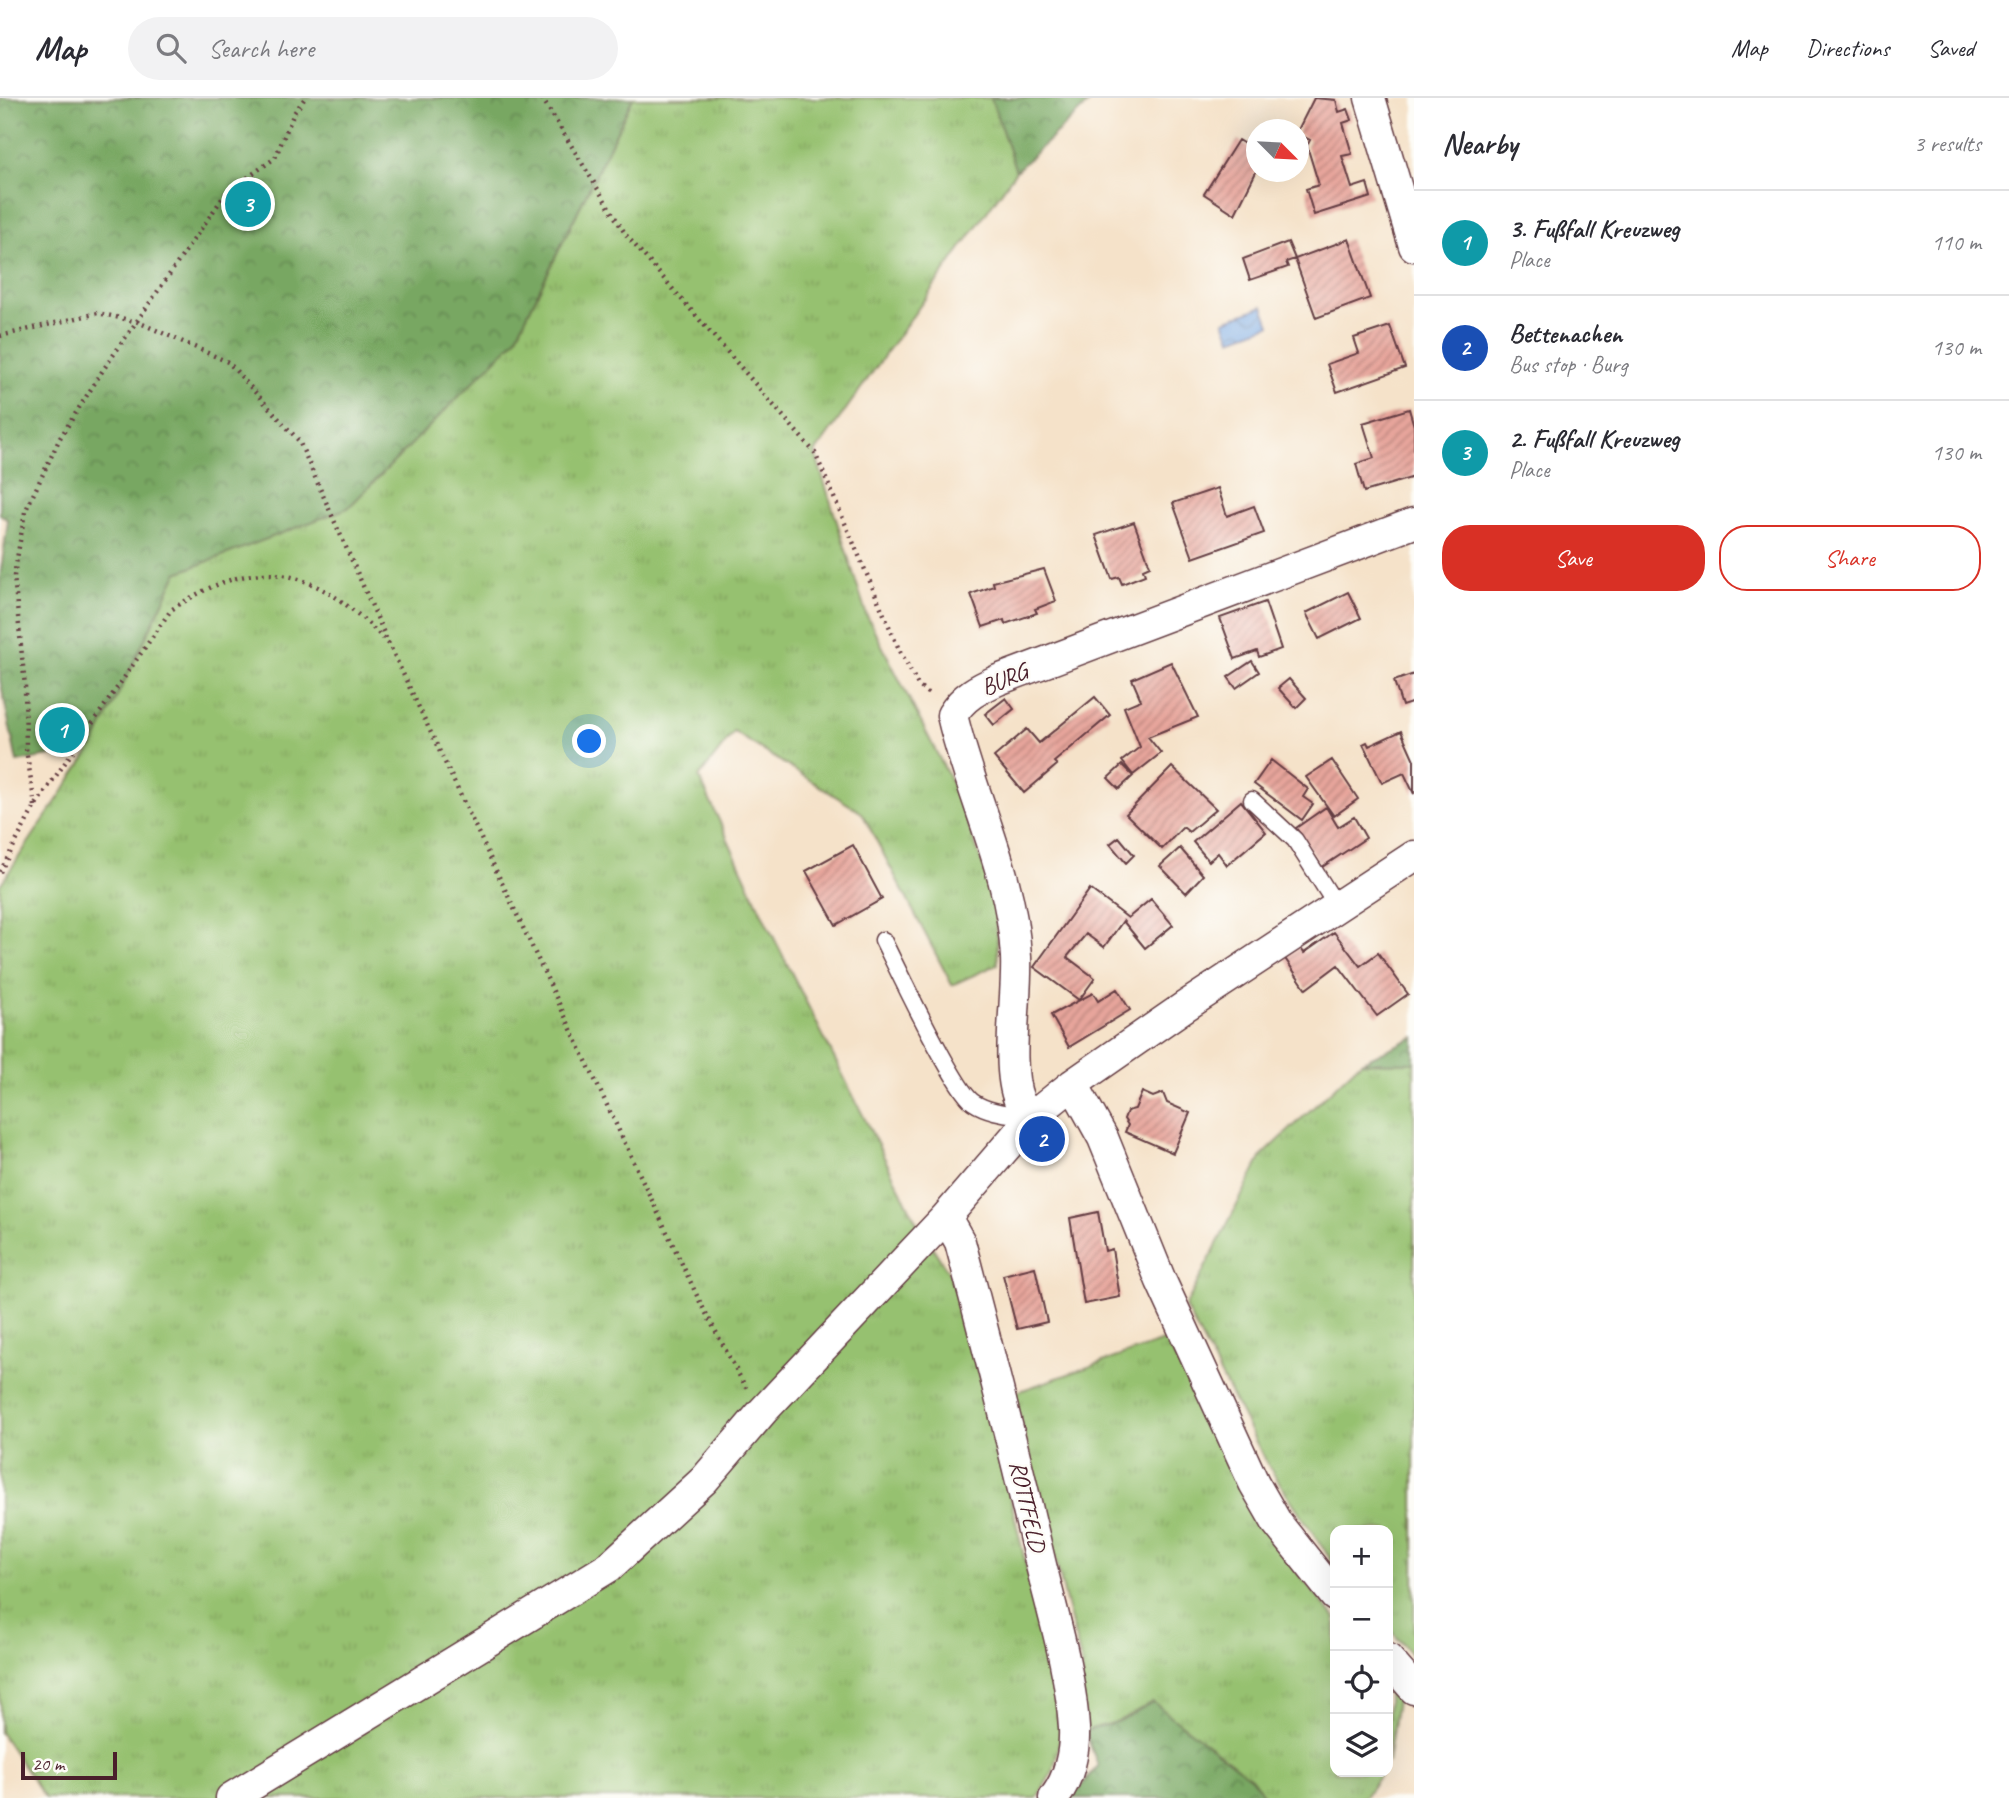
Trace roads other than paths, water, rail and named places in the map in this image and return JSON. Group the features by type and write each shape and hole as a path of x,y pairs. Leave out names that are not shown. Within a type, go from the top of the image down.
{"street":[{"path":"1370,98 1414,246"},
{"name":"BURG","path":"1032,1117 1020,1102 1014,1082 1016,955 1003,873 960,747 952,715 960,703 972,693 998,680 1414,523"},
{"path":"231,1798 609,1567 704,1480 763,1411 946,1217 1032,1117 1073,1084 1336,905 1414,856"},
{"path":"1073,1084 1102,1138 1161,1282 1254,1483 1277,1523 1330,1590"},
{"name":"ROTTFELD","path":"946,1217 960,1242 1000,1392 1065,1667 1074,1728 1072,1760 1061,1789 1054,1798"},
{"path":"1393,1665 1414,1689"}],"lane":[{"path":"1252,800 1295,840 1336,905"},
{"path":"883,940 948,1065 971,1101 997,1112 1032,1117"}],"water":[{"path":"1263,306 1270,325 1231,339 1224,321"}],"place":[{"name":"2. Fußfall Kreuzweg","path":"248,204"},
{"name":"3. Fußfall Kreuzweg","path":"62,730"},
{"name":"Bettenachen","path":"1042,1139"}]}
